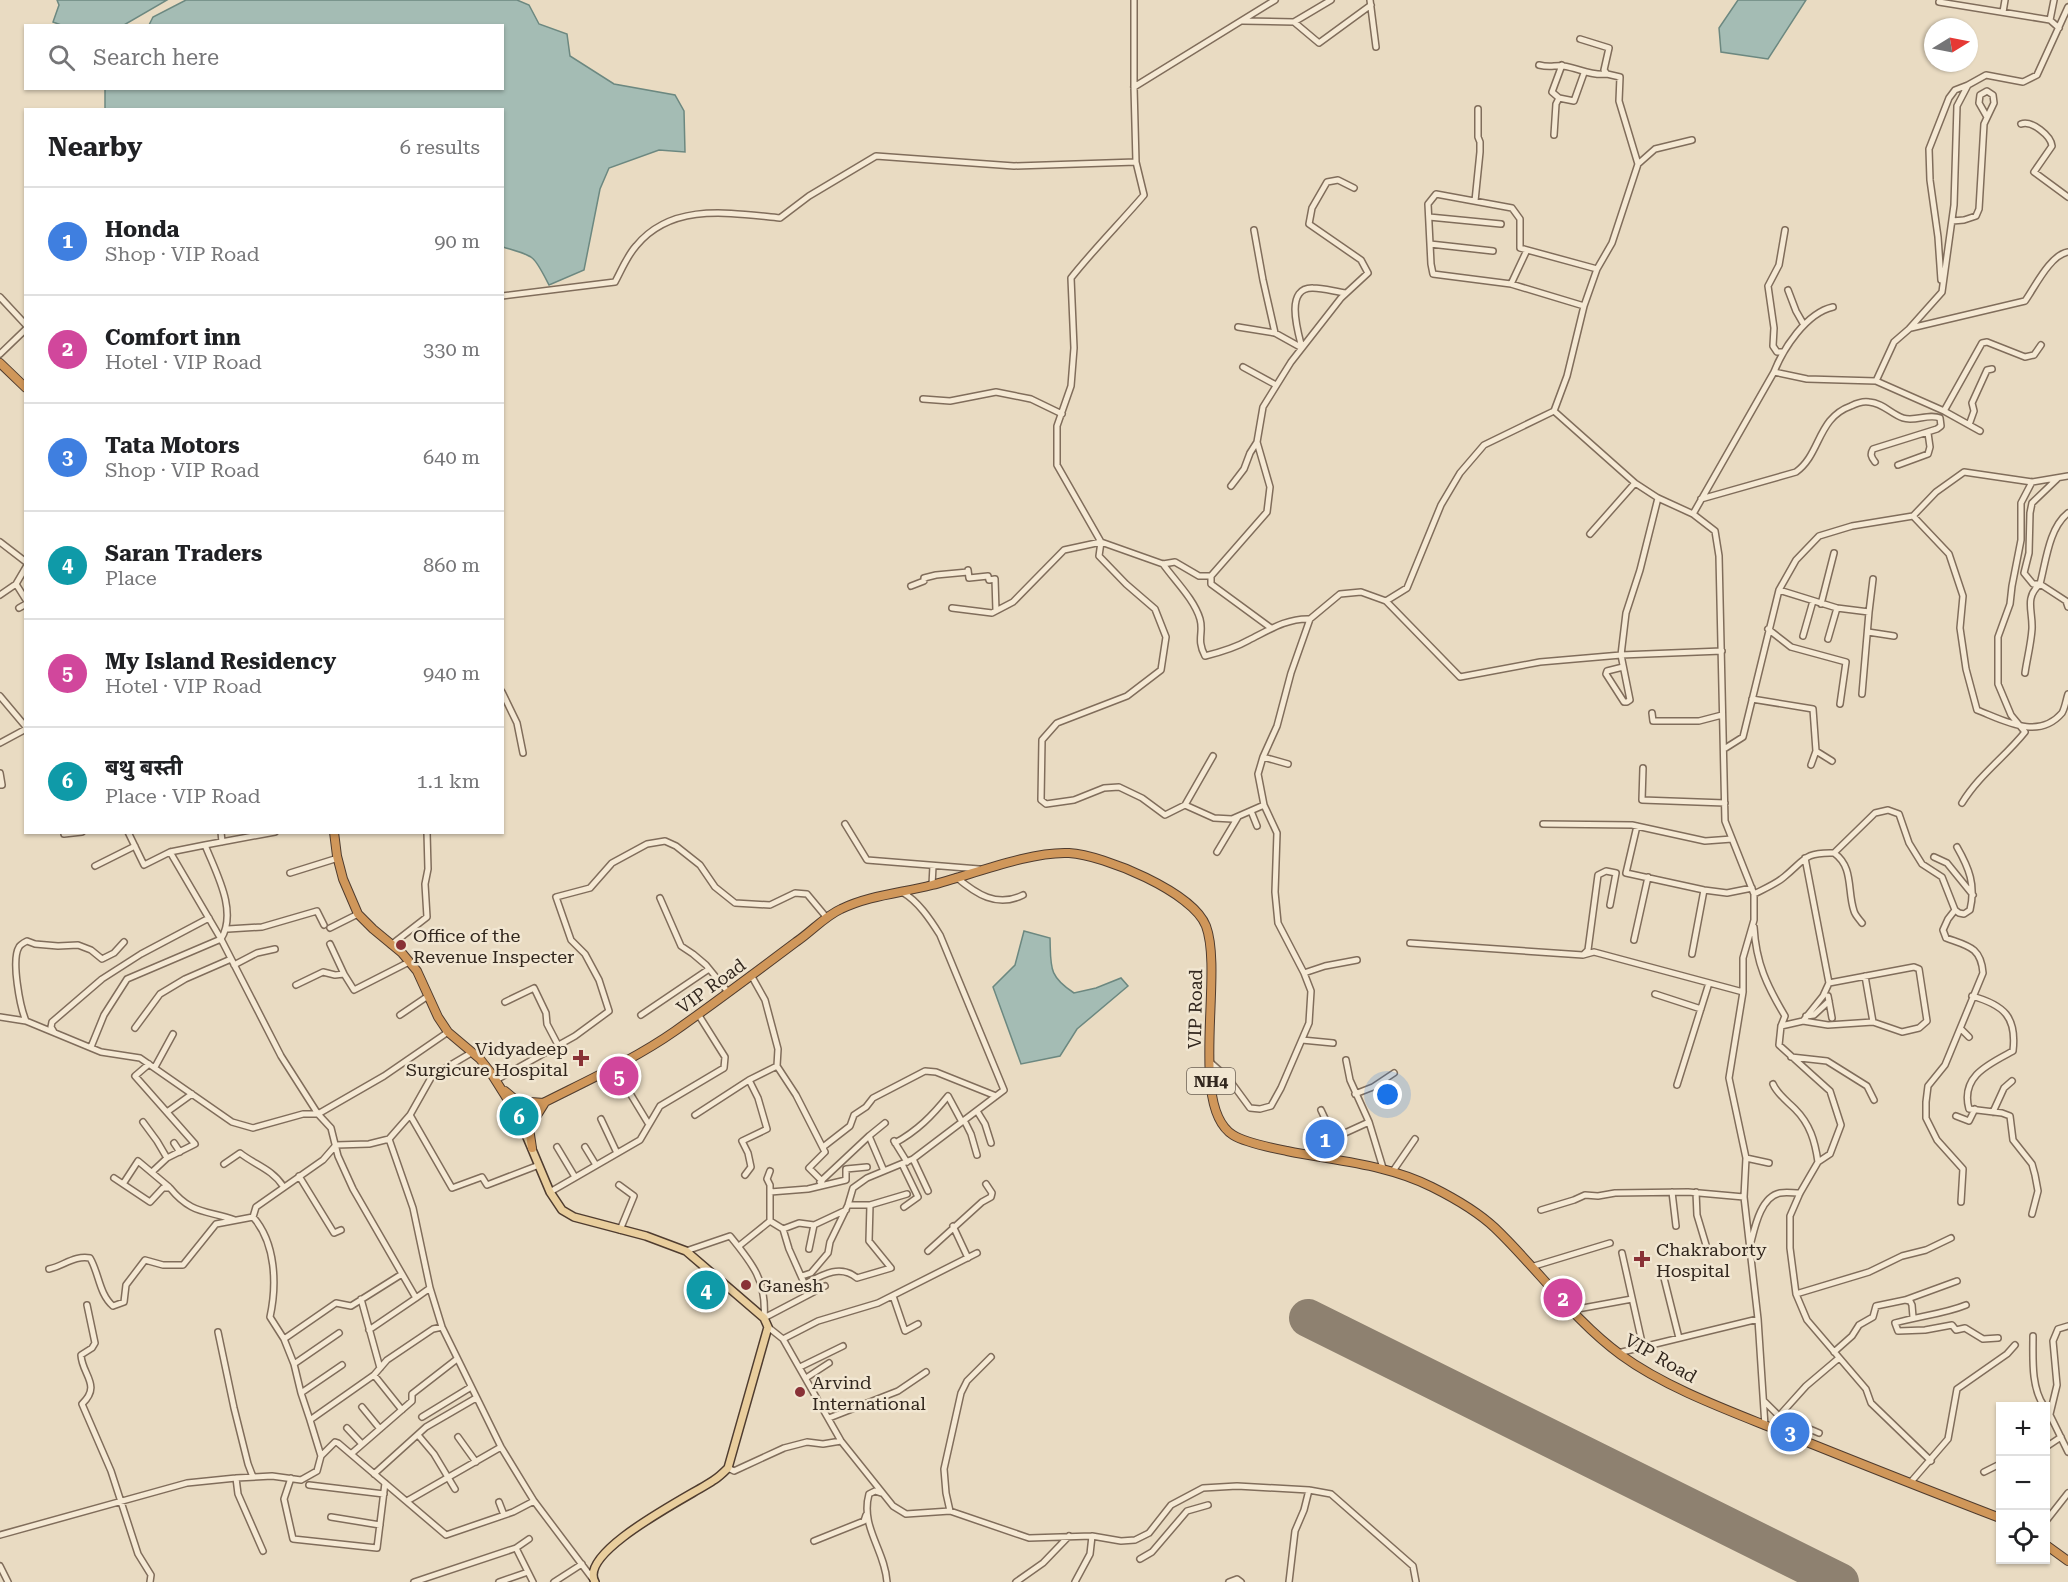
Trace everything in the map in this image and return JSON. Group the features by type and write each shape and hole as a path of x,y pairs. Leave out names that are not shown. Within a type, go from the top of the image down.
{"highway":[{"path":"0,363 24,386"},
{"path":"334,834 343,879 357,914 417,971 448,1032 480,1059 518,1116"},
{"name":"VIP Road","path":"518,1116 669,1035 838,910 900,891 987,870 1064,853 1085,855 1140,875 1174,892 1198,913 1206,926 1211,951 1210,1062 1214,1110 1230,1134 1273,1148 1383,1168 1433,1188 1479,1215 1496,1229 1572,1310 1618,1353 1645,1370 1741,1418 1996,1516"},
{"path":"498,1083 517,1101 545,1103 529,1128 532,1148"},
{"path":"2050,1548 2068,1561"}],"main road":[{"path":"518,1116 550,1192 562,1210 574,1217 646,1236 686,1251 764,1318 768,1327 728,1468 715,1479 659,1511 637,1527 598,1562 594,1570 594,1580"}],"street":[{"path":"1134,0 1136,162 1144,195 1071,278 1074,348 1071,386 1057,426 1058,465 1101,542 1099,556 1155,609 1166,637 1161,670 1127,696 1057,723 1042,740 1041,800 1046,804 1074,800 1104,788 1119,787 1142,798 1165,815 1185,805 1213,756"},
{"path":"1134,87 1275,0"},
{"path":"1241,21 1294,22 1331,0"},
{"path":"2003,12 2005,0"},
{"path":"2050,20 2054,0"},
{"path":"1294,22 1319,43 1371,2"},
{"path":"1371,2 1377,47"},
{"path":"1939,2 2050,20 2059,28"},
{"path":"1942,292 1938,237 1930,180 1929,149 1949,98 1955,90 1986,75 2023,82 2037,75 2068,7"},
{"path":"1580,39 1609,48 1605,65 1606,74"},
{"path":"1539,65 1549,68 1562,65 1584,73 1620,77 1619,101 1638,164"},
{"path":"1562,65 1551,92 1559,98 1574,101 1584,73"},
{"path":"1876,381 1894,342 1942,292 1954,206 1957,106 1968,85"},
{"path":"1554,135 1556,104 1559,98"},
{"path":"1475,201 1480,152 1478,109"},
{"path":"1952,221 1976,216 1979,209 1984,124 1987,117"},
{"path":"2021,124 2032,123 2050,140 2052,146 2034,172 2068,197"},
{"path":"1386,601 1407,588 1442,505 1460,473 1484,445 1554,411 1567,376 1584,306 1597,270 1612,243 1638,164 1655,149 1692,140"},
{"path":"504,296 615,282 636,246 663,222 707,211 780,218 809,196 876,156 1014,166 1136,162"},
{"path":"1232,486 1244,469 1257,442 1263,407 1276,385 1346,293 1368,273 1361,260 1309,224 1312,208 1327,182 1338,180 1354,188"},
{"path":"1584,306 1512,284 1433,274 1428,204 1436,194 1512,207 1520,219 1520,248 1597,270"},
{"path":"1429,217 1501,224"},
{"path":"1254,230 1275,333"},
{"path":"1782,352 1777,352 1773,346 1774,328 1768,286 1779,265 1785,230"},
{"path":"1430,244 1492,251"},
{"path":"1512,284 1527,250"},
{"path":"1909,328 2025,301 2053,260 2062,253 2068,252"},
{"path":"1302,348 1294,304 1301,292 1311,288 1346,293"},
{"path":"1788,290 1804,325"},
{"path":"0,297 24,325"},
{"path":"1693,514 1774,372 1782,352 1804,325 1825,309 1833,307"},
{"path":"1239,327 1275,333 1302,348"},
{"path":"0,354 24,329"},
{"path":"1944,411 1982,343 1987,342 2025,357 2034,355 2041,345"},
{"path":"1243,367 1276,385"},
{"path":"1969,425 1974,411 1972,403 1976,391 1987,370 1992,369"},
{"path":"1774,372 1807,379 1876,381 1944,411 1980,431"},
{"path":"923,399 950,401 996,392 1031,399 1062,414"},
{"path":"1701,499 1796,472 1804,466 1830,418 1843,408 1869,402 1879,404 1902,418 1936,416 1940,418 1941,426 1928,433 1877,447 1871,453 1875,462"},
{"path":"1554,411 1635,483 1658,498 1693,514 1714,531 1719,556 1725,821 1753,891 1755,944 1765,982 1785,1016 1781,1026 1779,1045 1789,1057 1830,1091 1840,1125 1830,1154 1818,1162 1790,1216 1790,1248 1796,1294 1807,1320 1866,1389 1871,1403 1931,1461"},
{"path":"1898,465 1928,454 1928,433"},
{"path":"1257,442 1270,487 1267,512 1211,576 1210,584 1271,628"},
{"path":"1724,749 1743,736 1779,590 1796,560 1819,536 1852,526 1913,516 1936,492 1964,472 2032,482 2068,476"},
{"path":"2058,478 2032,503 2029,553 2024,573 2033,584 2040,584 2066,601 2068,607"},
{"path":"1962,803 1971,788 2016,744 2025,732 2011,715 1998,684 1998,637 2010,604 2021,540 2021,503 2032,482"},
{"path":"1590,534 1635,483"},
{"path":"1623,667 1607,671 1606,674 1624,702 1627,702 1630,700 1621,656 1626,613 1640,570 1658,498"},
{"path":"2025,673 2032,627 2030,607 2034,590 2040,584 2049,546 2061,519 2068,513"},
{"path":"1913,516 1949,554 1963,596 1960,628 1966,669 1977,710 2022,728 2044,726 2063,712 2068,694"},
{"path":"0,542 24,560"},
{"path":"952,608 992,613 1013,602 1064,550 1101,542 1163,564 1175,562 1199,576 1211,576"},
{"path":"1821,604 1834,553"},
{"path":"1163,564 1192,603 1201,621 1199,645 1205,656 1224,652 1271,628 1297,619 1310,620"},
{"path":"0,595 16,584 24,570"},
{"path":"911,586 924,581 924,578 936,575 968,571 969,578 988,576 989,580 995,579 996,611"},
{"path":"1862,694 1873,579"},
{"path":"16,584 24,598"},
{"path":"1779,590 1837,608 1869,612"},
{"path":"1210,1062 1228,1078 1250,1108 1260,1109 1271,1106 1309,1023 1311,991 1278,923 1275,892 1276,833 1264,805 1258,774 1277,726 1291,673 1310,620 1340,594 1361,592 1386,601 1460,677 1540,662 1722,651"},
{"path":"1803,636 1813,601"},
{"path":"20,608 24,604"},
{"path":"1828,639 1837,608"},
{"path":"1768,629 1791,647 1846,662 1840,704"},
{"path":"1868,632 1894,636"},
{"path":"0,696 24,726"},
{"path":"504,696 517,723 523,753"},
{"path":"1752,699 1813,710 1816,751 1811,765"},
{"path":"1652,713 1653,721 1699,721 1722,715"},
{"path":"0,743 24,729"},
{"path":"1816,751 1832,762"},
{"path":"1263,757 1288,764"},
{"path":"1643,768 1642,800 1725,803"},
{"path":"0,773 2,785 0,785"},
{"path":"1185,805 1214,818 1232,819 1264,805"},
{"path":"1834,853 1875,813 1888,810 1899,814 1909,843 1922,864 1942,877 1955,910 1964,914 1970,910 1973,895 1972,879 1957,846"},
{"path":"1251,811 1257,826"},
{"path":"1217,852 1239,816"},
{"path":"845,824 867,860 987,870"},
{"path":"1543,824 1637,826 1705,841 1732,839"},
{"path":"1637,826 1626,873 1704,890 1727,893 1753,891 1783,878 1805,858 1818,852 1834,853 1843,859 1854,912 1862,923"},
{"path":"129,834 144,865 170,852 264,834"},
{"path":"221,834 222,842"},
{"path":"391,945 427,916 425,884 428,870 427,834"},
{"path":"498,1083 575,1036 609,1011 599,980 585,954 571,940 555,897 590,888 612,863 647,844 665,841 676,846 700,865 715,887 735,903 770,905 795,893 807,894 827,918"},
{"path":"91,1047 104,1015 127,979 221,939 228,929 226,899 205,845"},
{"path":"95,866 135,846"},
{"path":"170,852 221,939 281,1056 318,1114 331,1128 338,1156 353,1189 416,1298"},
{"path":"1934,857 1947,863 1973,895"},
{"path":"290,873 338,858"},
{"path":"1804,1019 1823,996 1829,983 1805,858"},
{"path":"932,885 933,866"},
{"path":"1583,955 1588,950 1598,875 1606,872 1616,873 1610,905"},
{"path":"956,878 973,892 995,901 1013,900 1023,895"},
{"path":"1634,940 1648,878"},
{"path":"1692,954 1704,890"},
{"path":"802,1276 811,1272 828,1253 830,1242 847,1208 853,1188 859,1182 913,1159 1004,1090 940,935 930,919 909,896 900,891"},
{"path":"660,898 681,946 709,969 728,992"},
{"path":"228,929 262,927 317,910 327,926 357,914"},
{"path":"1955,910 1943,930 1946,938 1978,952 1982,960 1983,972 1945,1065 1928,1086 1926,1118 1937,1140 1963,1169 1960,1202"},
{"path":"54,1032 52,1022 102,979 141,954 209,918"},
{"path":"1754,920 1743,958 1743,992 1729,1078 1746,1158 1744,1197 1758,1318 1766,1426"},
{"path":"26,1021 22,1012 17,977 16,957 20,946 27,941 58,946 78,945 91,950 102,959 114,953 124,942"},
{"path":"1410,943 1583,955 1594,952 1743,992"},
{"path":"330,944 354,990 409,962"},
{"path":"234,965 257,953 275,949"},
{"path":"135,1028 160,994 185,979 231,959"},
{"path":"1304,973 1357,960"},
{"path":"1804,1019 1828,1026 1873,1022 1902,1032 1919,1028 1927,1021 1919,969 1914,967 1829,983"},
{"path":"641,1015 709,969"},
{"path":"296,985 323,972 335,975 344,974"},
{"path":"751,975 765,1000 778,1049 777,1066 796,1095 825,1152 809,1168 822,1181"},
{"path":"1865,976 1873,1022"},
{"path":"1677,1085 1708,983"},
{"path":"505,1002 534,988 558,1046"},
{"path":"1655,993 1701,1009"},
{"path":"400,1015 428,996"},
{"path":"1972,996 1994,1002 2006,1013 2014,1035 2013,1051 1980,1069 1972,1082 1966,1097 1969,1109 2010,1116 2013,1140 2032,1164 2038,1191 2032,1214"},
{"path":"1781,1026 1814,1015 1828,998 1832,1017"},
{"path":"550,1192 640,1140 660,1106 724,1068 725,1058 698,1014"},
{"path":"0,1017 26,1021 101,1052 140,1058 232,1122 253,1128 303,1114 318,1114 384,1076 448,1032"},
{"path":"1961,1029 1969,1038"},
{"path":"152,1172 166,1158 195,1144 135,1076 152,1065 173,1034"},
{"path":"1302,1040 1333,1043"},
{"path":"253,1217 256,1207 323,1160 336,1145 369,1144 389,1139 410,1115 432,1076 471,1053"},
{"path":"1789,1057 1827,1061 1867,1086 1874,1100"},
{"path":"1346,1060 1350,1080 1369,1122 1383,1168"},
{"path":"695,1115 749,1080 777,1066"},
{"path":"823,1147 850,1126 854,1115 866,1107 873,1098 925,1071 936,1072 996,1096"},
{"path":"1355,1094 1373,1087 1395,1073"},
{"path":"745,1175 751,1167 742,1141 767,1129 758,1098 749,1080"},
{"path":"1993,1112 2004,1088 2012,1081"},
{"path":"1773,1084 1810,1129 1816,1145 1818,1162"},
{"path":"628,1090 648,1123"},
{"path":"167,1112 192,1094"},
{"path":"904,1208 918,1197 894,1142 912,1134 931,1117 948,1096 971,1134 977,1155"},
{"path":"1956,1116 1969,1120 1975,1109"},
{"path":"1321,1110 1334,1138 1337,1160"},
{"path":"977,1111 985,1124 991,1143"},
{"path":"410,1115 452,1188 482,1177 487,1185 539,1165"},
{"path":"601,1119 617,1153"},
{"path":"143,1122 166,1158"},
{"path":"1334,1138 1369,1122"},
{"path":"814,1187 885,1123"},
{"path":"869,1136 884,1172"},
{"path":"389,1139 413,1208 430,1288 442,1327 501,1447 534,1501 594,1580"},
{"path":"1392,1171 1415,1139"},
{"path":"174,1143 180,1152"},
{"path":"557,1147 575,1177"},
{"path":"585,1147 596,1165"},
{"path":"224,1164 240,1153 252,1164 276,1175 283,1186"},
{"path":"1746,1158 1769,1163"},
{"path":"913,1159 928,1191"},
{"path":"123,1184 138,1161 170,1188 182,1202 198,1211 236,1220"},
{"path":"853,1188 848,1185 846,1169 867,1167"},
{"path":"770,1171 767,1179 770,1192 770,1221"},
{"path":"299,1176 334,1233 341,1230"},
{"path":"114,1179 150,1202 163,1188 170,1188"},
{"path":"770,1192 814,1187 846,1179"},
{"path":"928,1251 953,1226 991,1197 992,1193 986,1184"},
{"path":"619,1185 634,1196 620,1230"},
{"path":"1672,1192 1676,1226"},
{"path":"1540,1210 1585,1195 1598,1196 1615,1193 1696,1192 1744,1197"},
{"path":"1696,1192 1697,1215 1706,1245"},
{"path":"1750,1246 1756,1220 1769,1200 1777,1193 1800,1193"},
{"path":"783,1229 799,1223 814,1225 847,1208 870,1205 907,1194"},
{"path":"805,1284 820,1276 842,1270 857,1278 891,1268 869,1241 870,1205"},
{"path":"49,1269 59,1267 81,1256 90,1258 95,1266 105,1299 112,1306 124,1302 126,1285 146,1260 163,1265 183,1265 216,1224 253,1217"},
{"path":"253,1217 263,1228 271,1255 274,1299 270,1317 284,1340 294,1364 321,1456"},
{"path":"770,1221 783,1229 789,1249 809,1294"},
{"path":"739,1246 770,1221"},
{"path":"809,1249 814,1225"},
{"path":"953,1226 968,1258"},
{"path":"686,1251 730,1236 758,1273 766,1302 764,1318"},
{"path":"1796,1294 1869,1272 1902,1256 1926,1250 1951,1238"},
{"path":"1531,1267 1610,1243"},
{"path":"783,1339 818,1321 878,1303 977,1253"},
{"path":"1622,1253 1642,1347"},
{"path":"284,1340 336,1303 351,1306 402,1274"},
{"path":"1663,1274 1679,1338"},
{"path":"1834,1352 1852,1336 1859,1325 1873,1317 1876,1306 1905,1300 1957,1281"},
{"path":"764,1318 825,1286"},
{"path":"369,1330 430,1288"},
{"path":"893,1296 905,1331 918,1324"},
{"path":"362,1299 380,1368"},
{"path":"1572,1310 1632,1299"},
{"path":"1905,1300 1910,1301 1912,1305 1913,1317"},
{"path":"87,1305 95,1343 92,1348 81,1355 92,1387 82,1404 111,1471 138,1554 151,1575 150,1582"},
{"path":"1966,1305 1950,1312 1913,1317 1895,1323 1898,1331 1925,1330 1952,1325 1956,1330 1965,1328 1983,1339 1998,1338"},
{"path":"1618,1353 1758,1318"},
{"path":"2068,1326 2058,1329 2053,1341 2057,1385 2050,1414 2068,1452"},
{"path":"310,1420 374,1375 387,1360 433,1329 442,1327"},
{"path":"768,1327 783,1339 841,1441 893,1506 906,1514 950,1511 1029,1538 1092,1536 1121,1541 1135,1540 1149,1533 1171,1505 1203,1488 1237,1486 1309,1490 1331,1494 1413,1566 1416,1582"},
{"path":"218,1332 234,1408 253,1477"},
{"path":"294,1364 339,1333"},
{"path":"2033,1336 2033,1368 2041,1402"},
{"path":"1910,1483 1948,1439 1957,1389 2007,1354 2015,1345"},
{"path":"800,1367 843,1346"},
{"path":"950,1511 944,1469 961,1393 967,1381 991,1357"},
{"path":"1779,1416 1806,1386 1839,1358"},
{"path":"351,1454 412,1401 411,1394 457,1359"},
{"path":"806,1378 829,1363"},
{"path":"301,1394 342,1365"},
{"path":"829,1418 897,1391 926,1372"},
{"path":"374,1375 402,1410"},
{"path":"422,1417 471,1387"},
{"path":"374,1473 426,1427 476,1398"},
{"path":"1764,1401 1779,1416 1819,1433"},
{"path":"362,1407 380,1429"},
{"path":"347,1428 362,1444"},
{"path":"418,1435 434,1454 455,1489"},
{"path":"458,1437 476,1462"},
{"path":"2050,1444 2061,1437"},
{"path":"728,1468 734,1471 784,1448 807,1442 824,1444 841,1441"},
{"path":"0,1535 188,1483 272,1476 301,1480 317,1471 321,1456 335,1442 446,1535 504,1515 534,1501"},
{"path":"407,1502 501,1447"},
{"path":"1984,1472 1996,1466"},
{"path":"236,1478 238,1494 263,1551"},
{"path":"291,1478 284,1499 293,1539 377,1548 385,1483"},
{"path":"309,1485 384,1494"},
{"path":"1289,1582 1295,1531 1309,1490"},
{"path":"883,1494 875,1491 869,1494 866,1507 869,1526 886,1570 887,1582"},
{"path":"1196,1492 1201,1506"},
{"path":"2050,1516 2068,1493"},
{"path":"499,1502 504,1515"},
{"path":"1140,1559 1152,1552 1187,1511 1208,1505"},
{"path":"814,1541 864,1521 867,1513"},
{"path":"331,1517 380,1525"},
{"path":"1020,1581 1043,1563 1069,1536"},
{"path":"1075,1582 1090,1554 1092,1536"},
{"path":"414,1582 516,1548 529,1539"},
{"path":"516,1548 533,1582"},
{"path":"554,1582 582,1564"},
{"path":"0,1566 8,1582"},
{"path":"499,1582 528,1572"},
{"path":"1229,1582 1237,1579 1241,1582"}],"water":[{"path":"57,0 167,0 126,24 58,24 53,22 59,5"},
{"path":"186,0 517,0 529,5 539,24 567,34 570,56 614,84 675,95 684,111 685,152 659,150 609,168 600,189 584,270 549,285 540,267 532,258 504,247 504,108 105,108 105,90 504,90 504,24 150,24 153,17"},
{"path":"1738,0 1806,0 1768,59 1721,52 1719,28"},
{"path":"1024,931 1050,938 1051,964 1055,976 1074,993 1096,988 1121,978 1128,986 1077,1029 1060,1056 1021,1064 993,987 1015,965"}],"runway":[{"path":"1308,1318 1840,1582"}],"place":[{"name":"Office of the Revenue Inspecter","path":"401,945"},
{"name":"Vidyadeep Surgicure Hospital","path":"581,1058"},
{"name":"My Island Residency","path":"619,1076"},
{"name":"बथु बस्ती","path":"519,1116"},
{"name":"Honda","path":"1325,1139"},
{"name":"Chakraborty Hospital","path":"1642,1259"},
{"name":"Ganesh","path":"746,1285"},
{"name":"Saran Traders","path":"706,1290"},
{"name":"Comfort inn","path":"1563,1298"},
{"name":"Arvind International","path":"800,1392"},
{"name":"Tata Motors","path":"1790,1432"}]}
